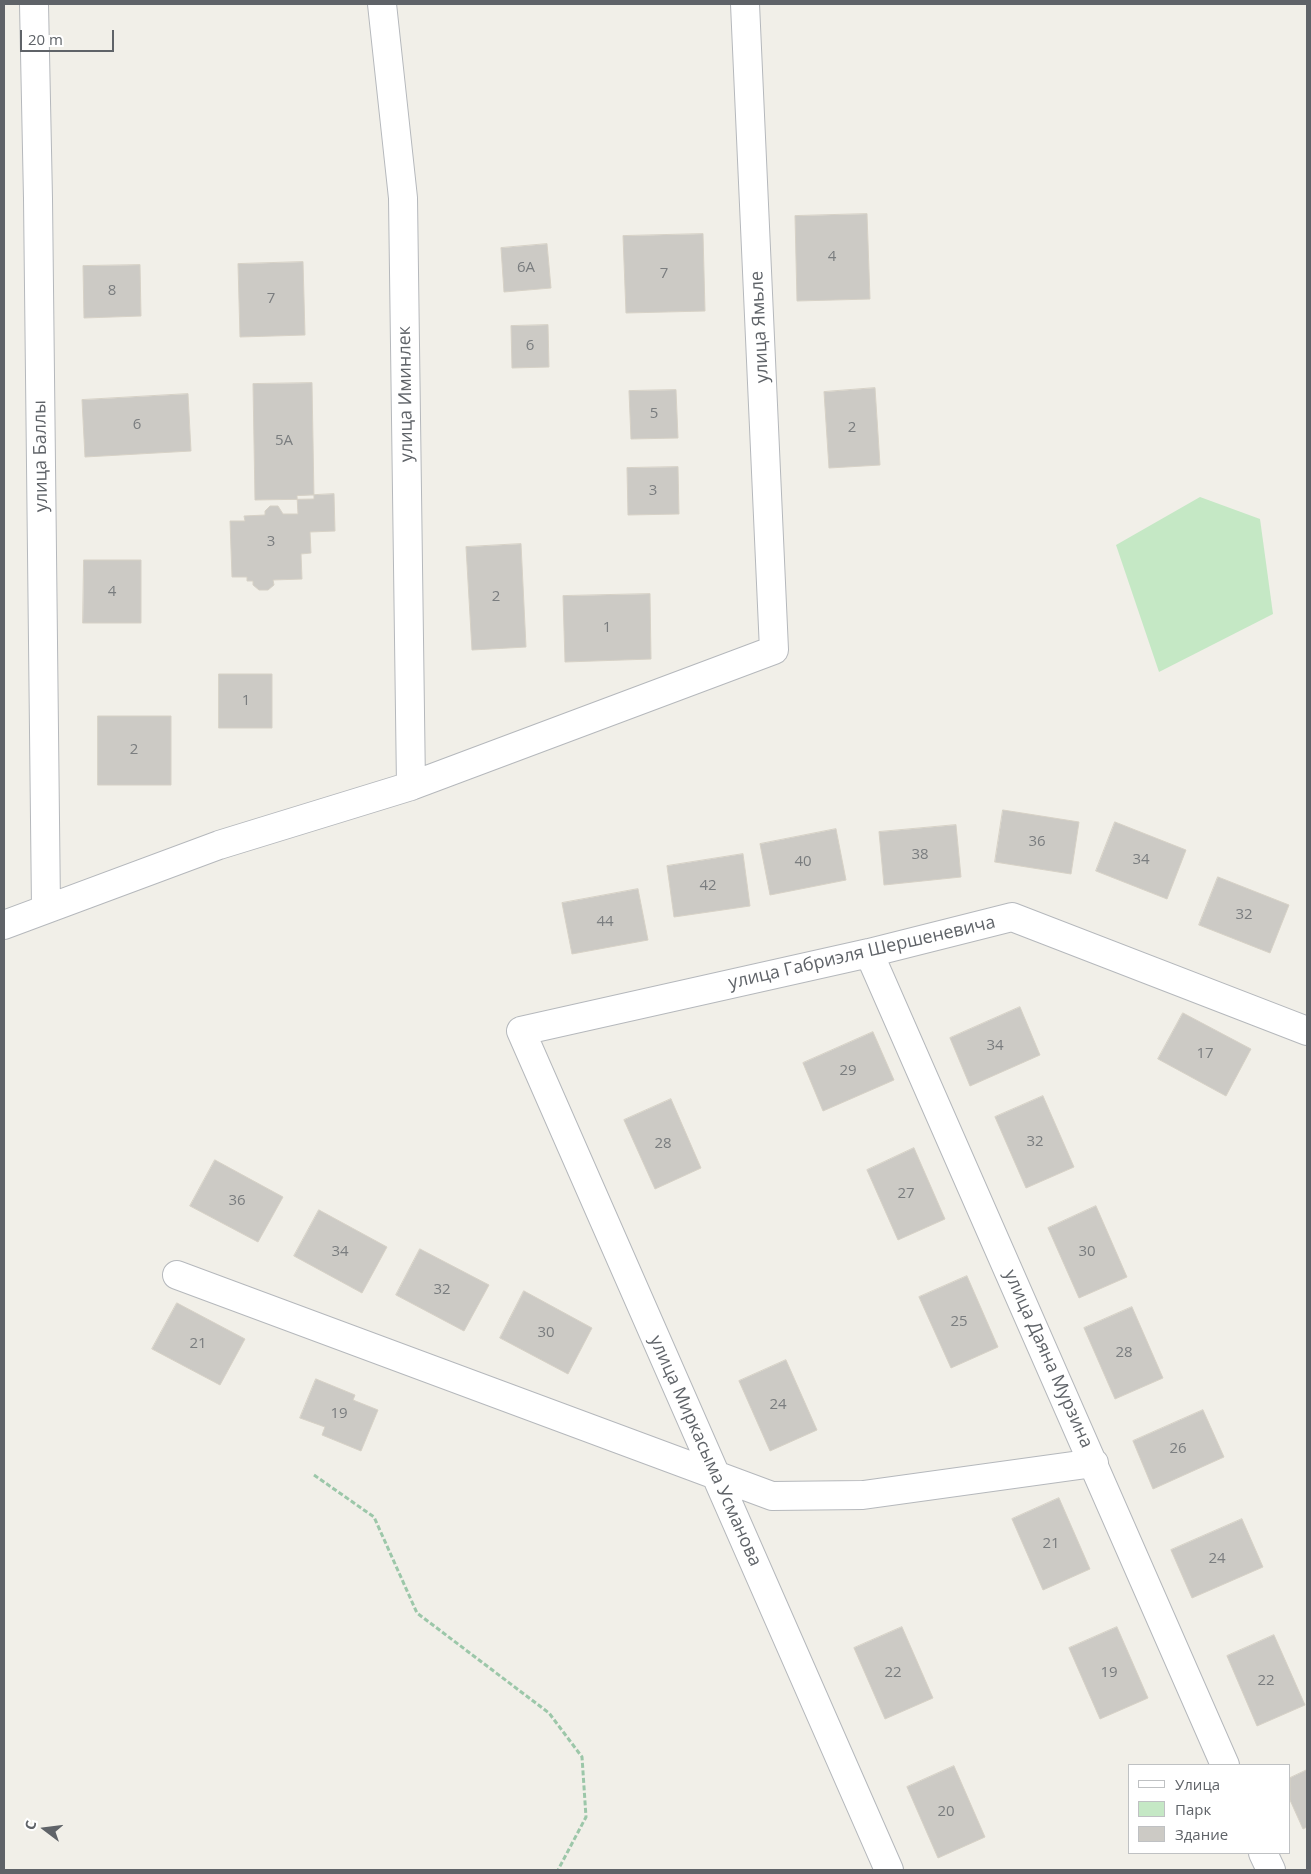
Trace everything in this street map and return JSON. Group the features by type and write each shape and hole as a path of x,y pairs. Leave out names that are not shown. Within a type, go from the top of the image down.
{"street":[{"name":"улица Баллы","path":"34,4 46,908"},
{"name":"улица Иминлек","path":"382,4 403,198 412,786"},
{"name":"улица Ямьле","path":"412,786 774,650 745,4"},
{"path":"4,925 219,845 412,786"},
{"name":"улица Габриэля Шершеневича","path":"521,1031 869,953 1012,917 1307,1031"},
{"name":"улица Даяна Мурзина","path":"869,953 1225,1764"},
{"name":"улица Миркасыма Усманова","path":"521,1031 889,1870"},
{"path":"176,1275 772,1496 863,1495 1094,1463"},
{"path":"1263,1854 1271,1870"}],"path":[{"path":"314,1474 374,1517 417,1613 549,1713 582,1758 586,1817 558,1870"}],"green space":[{"path":"1200,497 1260,519 1273,614 1159,672 1116,545"}],"building":[{"path":"867,214 870,299 797,301 795,216"},
{"path":"703,234 705,311 626,313 623,236"},
{"path":"547,244 551,288 504,292 501,248"},
{"path":"303,262 305,335 240,337 238,264"},
{"path":"140,265 141,316 84,318 83,266"},
{"path":"548,325 549,367 512,368 511,326"},
{"path":"312,383 314,499 255,500 253,384"},
{"path":"875,388 880,465 829,468 824,392"},
{"path":"676,390 678,438 631,439 629,391"},
{"path":"188,394 191,451 85,457 82,400"},
{"path":"678,467 679,514 628,515 627,468"},
{"path":"334,494 335,531 310,532 311,553 301,554 302,579 273,580 274,585 268,590 259,590 253,585 253,581 247,581 247,577 232,577 230,521 245,521 244,516 265,515 265,511 270,506 278,506 283,514 298,514 297,496"},
{"path":"521,544 526,647 472,650 466,547"},
{"path":"84,560 141,560 141,623 83,623"},
{"path":"650,594 651,659 565,662 563,596"},
{"path":"219,674 272,674 272,728 219,728"},
{"path":"98,716 171,716 171,785 98,785"},
{"path":"1003,810 1079,822 1071,874 995,862"},
{"path":"1115,822 1186,850 1167,899 1096,871"},
{"path":"956,825 961,877 884,885 879,832"},
{"path":"836,829 846,880 770,895 760,844"},
{"path":"743,854 750,906 674,917 667,866"},
{"path":"1218,877 1289,905 1270,953 1199,925"},
{"path":"638,889 648,940 572,954 562,903"},
{"path":"1020,1007 1040,1055 970,1086 950,1038"},
{"path":"1183,1013 1251,1049 1226,1096 1158,1059"},
{"path":"873,1032 894,1080 823,1111 803,1063"},
{"path":"1043,1096 1074,1167 1026,1188 995,1117"},
{"path":"671,1099 701,1168 655,1189 624,1120"},
{"path":"914,1148 945,1219 898,1240 867,1170"},
{"path":"215,1160 283,1197 258,1242 190,1206"},
{"path":"1096,1206 1127,1277 1079,1298 1048,1228"},
{"path":"319,1210 387,1247 362,1293 294,1256"},
{"path":"420,1249 489,1285 464,1331 396,1295"},
{"path":"967,1276 998,1347 951,1368 919,1297"},
{"path":"524,1291 592,1328 568,1374 500,1338"},
{"path":"177,1303 245,1339 220,1385 152,1349"},
{"path":"1132,1307 1163,1378 1115,1399 1084,1328"},
{"path":"786,1360 817,1430 770,1451 739,1381"},
{"path":"316,1379 355,1395 353,1400 378,1410 361,1451 322,1435 325,1427 300,1418"},
{"path":"1203,1410 1224,1457 1153,1489 1133,1441"},
{"path":"1059,1498 1090,1569 1043,1590 1012,1519"},
{"path":"1242,1519 1263,1567 1192,1598 1171,1550"},
{"path":"902,1627 933,1698 885,1719 854,1648"},
{"path":"1117,1627 1148,1698 1100,1719 1069,1648"},
{"path":"1274,1635 1305,1705 1257,1726 1227,1656"},
{"path":"954,1766 985,1837 938,1858 907,1787"},
{"path":"1307,1770 1307,1827 1303,1829 1291,1802 1291,1778"}]}
